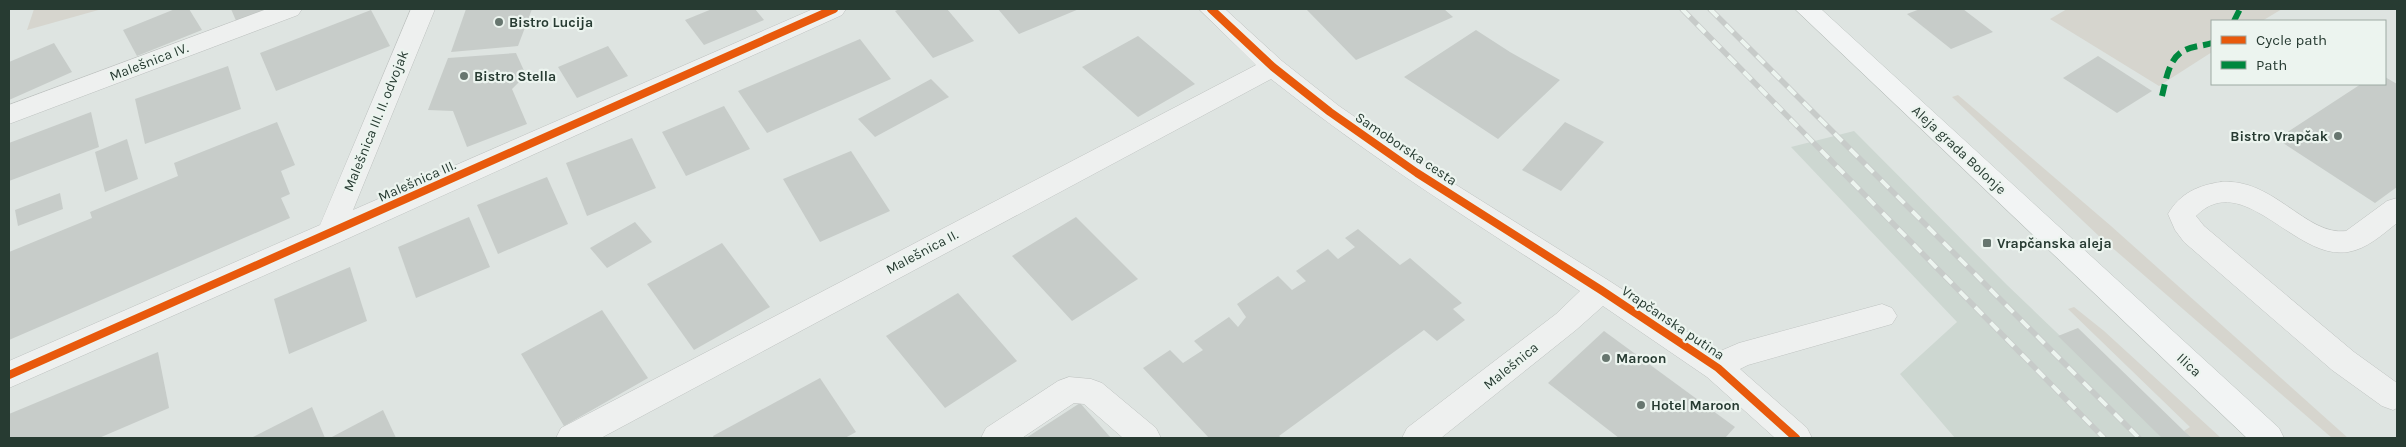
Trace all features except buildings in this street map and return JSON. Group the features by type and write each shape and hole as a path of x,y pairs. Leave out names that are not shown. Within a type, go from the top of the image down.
{"main road":[{"name":"Aleja grada Bolonje","path":"1807,9 2110,291"},
{"name":"Ilica","path":"2110,291 2268,438"}],"street":[{"name":"Malešnica IV.","path":"9,115 290,9"},
{"name":"Malešnica III. II. odvojak","path":"330,234 423,9"},
{"name":"Malešnica III.","path":"9,375 330,234 787,19 834,9"},
{"name":"Samoborska cesta","path":"1211,9 1273,67 1330,112 1417,173 1601,290"},
{"name":"Malešnica II.","path":"572,438 1273,67"},
{"path":"2396,400 2342,362 2194,234 2185,223 2182,214 2190,203 2211,194 2230,191 2250,196 2309,232 2339,242 2351,241 2397,208"},
{"name":"Vrapčanska putina","path":"1601,290 1718,368 1796,438"},
{"name":"Malešnica","path":"1418,438 1566,322 1601,290"},
{"path":"1718,368 1739,355 1882,316"},
{"path":"997,438 1069,390 1091,392 1144,438"}],"shaded area":[{"path":"34,9 102,9 27,30"},
{"path":"2067,9 2282,9 2264,20 2211,20 2211,53 2159,86 2050,19"},
{"path":"1958,95 2111,226 2348,438 2332,438 2101,238 1952,97"},
{"path":"1854,131 2007,285 2167,438 1955,438 1900,374 1957,322 1791,147"},
{"path":"2074,307 2104,331 2221,438 2192,438 2184,431 2190,427 2068,309"}],"railway":[{"path":"1682,9 2104,438"},
{"path":"1710,9 2139,438"}],"marked path":[{"path":"2234,20 2240,9"},
{"path":"2162,96 2169,70 2175,58 2185,50 2211,43"}],"cycle path":[{"path":"9,375 834,9"},
{"path":"1211,9 1273,67 1330,112 1417,173 1601,290 1718,368 1796,438"}],"place":[{"name":"Bistro Lucija","path":"499,22"},
{"name":"Bistro Stella","path":"464,76"},
{"name":"Bistro Vrapčak","path":"2338,136"},
{"name":"Vrapčanska aleja","path":"1987,243"},
{"name":"Maroon","path":"1606,358"},
{"name":"Hotel Maroon","path":"1641,405"}]}
